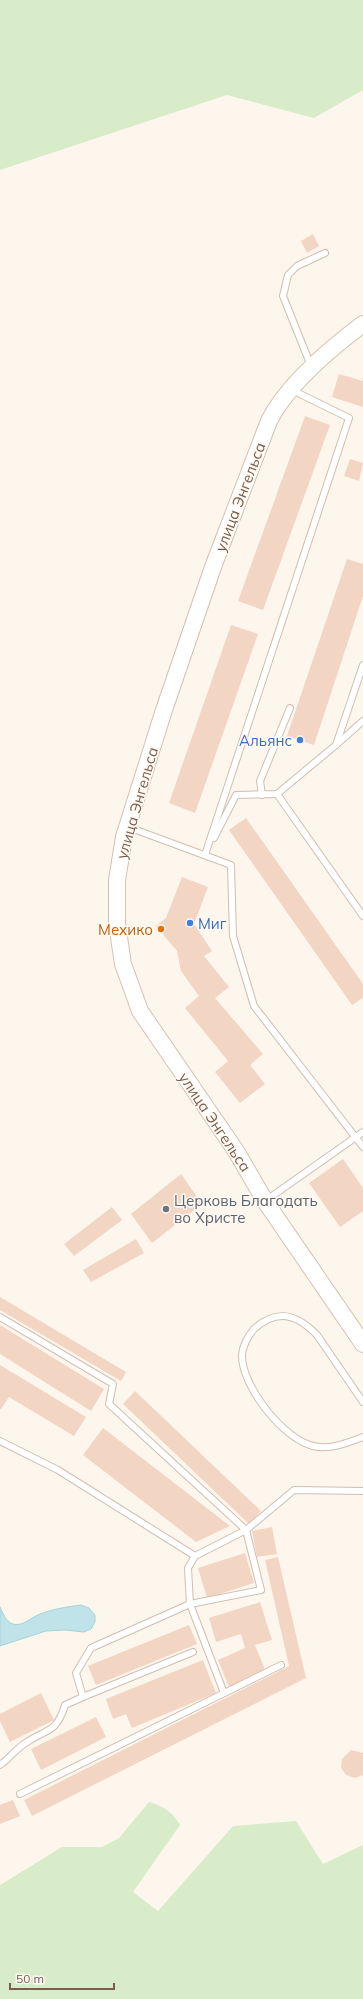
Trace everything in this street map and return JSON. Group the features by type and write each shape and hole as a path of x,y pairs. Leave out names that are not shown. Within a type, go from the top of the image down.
{"street":[{"path":"291,390 330,349 363,324"},
{"name":"улица Энгельса","path":"291,390 277,405 213,567 164,710 128,826 117,880 117,924 123,964 140,1011 236,1151 265,1201 363,1344"}],"lane":[{"path":"312,368 283,296 288,275 297,266 325,253"},
{"path":"205,855 303,562 349,418 291,390"},
{"path":"336,745 363,665"},
{"path":"262,794 260,781 290,708"},
{"path":"205,855 236,795 277,794 363,721"},
{"path":"277,794 363,916"},
{"path":"128,826 231,865 233,936 254,1006 363,1147"},
{"path":"265,1201 363,1132"},
{"path":"363,1402 317,1335 298,1319 287,1316 275,1316 263,1321 252,1332 245,1343 242,1355 244,1369 248,1380 271,1414 286,1432 298,1441 313,1446 327,1447 342,1445 363,1437"},
{"path":"0,1317 113,1384 109,1404 246,1530 261,1590 190,1604 91,1648 76,1673 83,1697"},
{"path":"0,1441 58,1470 195,1556"},
{"path":"224,1693 190,1604 188,1568 195,1556 246,1530 294,1490 363,1491"},
{"path":"0,1765 24,1744 56,1726 61,1719 65,1705 193,1652"},
{"path":"20,1794 281,1665"}],"green space":[{"path":"0,0 363,0 363,90 314,118 227,95 0,170"},
{"path":"149,1802 167,1810 180,1825 133,1892 158,1911 233,1826 296,1821 323,1864 363,1845 363,1999 0,1999 0,1885 62,1847 102,1847 119,1838"}],"water":[{"path":"81,1605 89,1608 95,1615 95,1622 91,1629 84,1632 65,1630 46,1631 0,1646 0,1607 8,1621 16,1625 49,1611"}],"building":[{"path":"313,234 319,246 307,253 301,241"},
{"path":"339,374 363,381 363,407 332,397"},
{"path":"305,416 330,425 263,610 238,601"},
{"path":"350,459 363,463 359,481 344,476"},
{"path":"347,559 363,564 363,596 314,745 287,736"},
{"path":"231,625 258,634 195,813 169,803"},
{"path":"246,818 363,984 363,998 352,1005 229,830"},
{"path":"182,877 208,887 194,924 212,951 204,956 229,987 215,998 263,1054 250,1065 265,1084 240,1103 215,1072 228,1061 185,1008 199,996 181,971 177,951 156,926 166,918"},
{"path":"343,1159 363,1188 363,1211 340,1227 309,1183"},
{"name":"Церковь Благодать во Христе","path":"181,1174 202,1204 152,1243 131,1214"},
{"path":"112,1207 122,1220 74,1256 64,1244"},
{"path":"136,1239 144,1253 91,1282 83,1270"},
{"path":"0,1297 126,1372 121,1381 0,1310"},
{"path":"0,1325 104,1389 91,1411 0,1354"},
{"path":"0,1365 86,1417 74,1436 9,1397 0,1409"},
{"path":"135,1391 261,1511 249,1524 123,1404"},
{"path":"103,1428 230,1526 196,1542 83,1455"},
{"path":"272,1527 277,1554 257,1557 252,1531"},
{"path":"245,1553 254,1583 207,1598 198,1568"},
{"path":"278,1557 306,1678 32,1816 24,1800 289,1666 265,1560"},
{"path":"260,1602 272,1640 255,1645 266,1672 229,1687 218,1660 245,1648 241,1634 216,1642 209,1618"},
{"path":"189,1625 197,1644 96,1685 88,1666"},
{"path":"203,1660 216,1693 132,1728 126,1714 113,1719 106,1699"},
{"path":"41,1693 54,1720 10,1742 0,1721 0,1714"},
{"path":"96,1717 106,1737 41,1770 31,1749"},
{"path":"351,1750 363,1753 363,1775 355,1778 346,1775 341,1768 342,1759"},
{"path":"13,1800 20,1816 0,1824 0,1805"}],"place":[{"name":"Альянс","path":"300,740"},
{"name":"Миг","path":"190,923"},
{"name":"Мехико","path":"161,929"},
{"name":"Церковь Благодать во Христе","path":"166,1209"}]}
